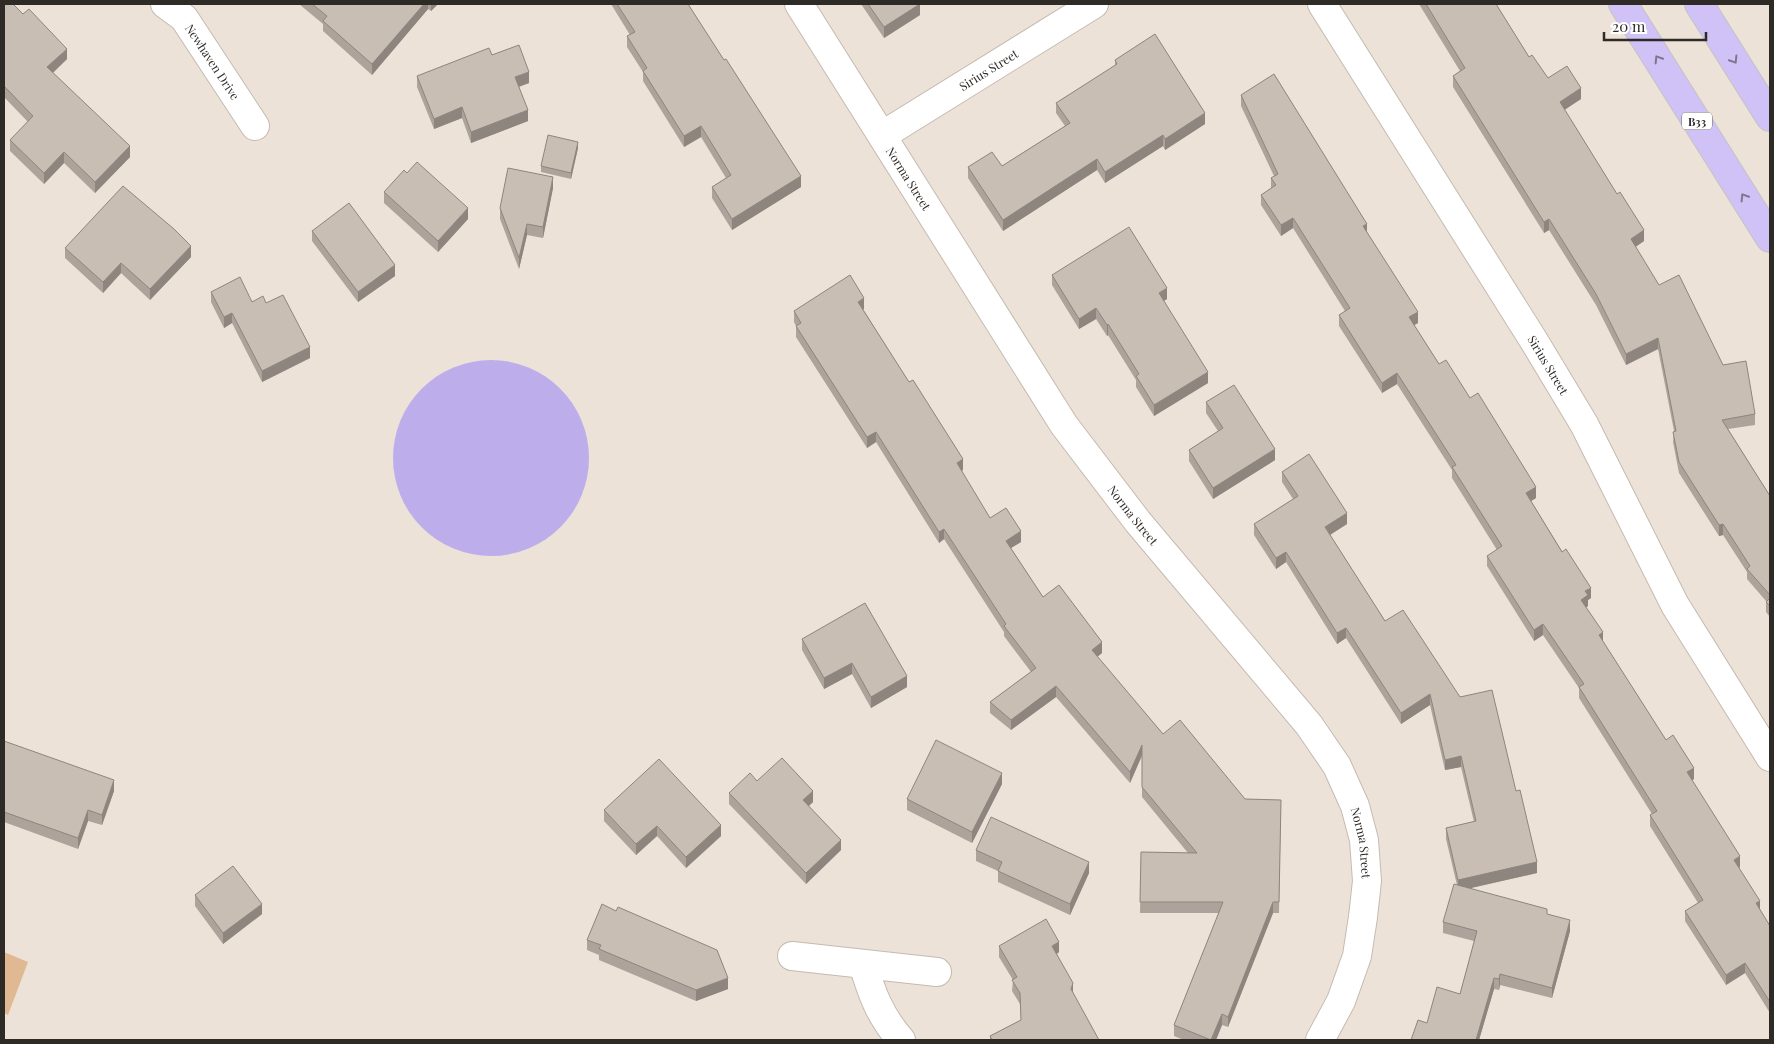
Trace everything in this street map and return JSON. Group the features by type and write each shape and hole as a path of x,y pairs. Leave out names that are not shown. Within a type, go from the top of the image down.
{"main road":[{"name":"B33","path":"1623,4 1770,238"},
{"path":"1699,4 1770,118"}],"street":[{"name":"Newhaven Drive","path":"165,4 184,18 256,126"},
{"name":"Norma Street","path":"799,4 1064,425 1138,522 1309,725 1337,766 1355,806 1364,840 1367,881 1357,956 1341,1001 1320,1040"},
{"name":"Sirius Street","path":"883,135 1094,4"},
{"name":"Sirius Street","path":"1322,4 1534,341 1584,424 1675,605 1766,740"},
{"path":"792,956 937,972"},
{"path":"862,964 875,1002 893,1032 901,1040"}],"shaded area":[{"path":"491,360 510,362 537,372 553,382 567,396 581,421 587,439 589,458 587,477 577,504 567,520 553,534 528,548 510,554 491,556 472,554 445,544 429,534 415,520 401,495 395,477 393,458 395,439 405,412 415,396 429,382 454,368 472,362"},
{"path":"4,952 28,962 8,1015 4,1013"}],"building":[{"path":"4,4 13,4 23,14 29,9 67,49 47,67 130,146 95,182 64,152 44,173 10,140 33,116 4,86"},
{"path":"312,4 424,4 372,64 323,21 327,16"},
{"path":"617,4 688,4 724,60 726,59 801,176 732,219 712,187 731,175 701,126 684,136 643,71 647,68 627,36 635,32"},
{"path":"868,4 920,4 884,27"},
{"path":"1426,4 1496,4 1529,57 1532,55 1548,78 1567,66 1581,88 1560,102 1617,194 1620,192 1644,230 1631,239 1659,285 1679,275 1723,365 1746,361 1755,414 1722,420 1770,496 1770,595 1747,569 1750,566 1723,524 1719,525 1679,462 1673,432 1676,431 1658,338 1626,354 1596,294 1549,219 1544,222 1453,76 1465,68"},
{"path":"1155,34 1205,113 1165,139 1163,135 1105,172 1097,159 1003,220 968,167 992,152 1002,166 1070,123 1056,103 1117,64 1115,60"},
{"path":"519,45 529,72 515,77 528,110 471,132 462,107 434,119 417,76 489,48 492,55"},
{"path":"1274,74 1367,224 1363,226 1418,312 1409,317 1439,364 1446,360 1470,398 1478,393 1536,487 1526,493 1562,552 1566,549 1591,588 1585,591 1588,595 1581,600 1603,632 1599,635 1666,740 1673,735 1694,768 1687,772 1740,856 1734,860 1760,901 1756,903 1770,926 1770,1002 1745,963 1726,975 1685,911 1703,900 1650,815 1657,811 1579,687 1584,684 1543,624 1534,630 1487,556 1502,546 1452,467 1456,465 1397,373 1382,383 1339,315 1350,308 1293,218 1281,225 1261,195 1276,185 1271,178 1278,174 1241,95"},
{"path":"548,135 578,142 571,173 541,166"},
{"path":"417,162 468,208 438,241 384,192 404,170 407,173"},
{"path":"508,168 553,177 543,227 527,224 519,258 500,208"},
{"path":"123,186 191,246 150,289 121,263 103,282 65,248"},
{"path":"349,203 395,265 358,292 312,231"},
{"path":"1129,227 1167,288 1159,293 1208,372 1154,405 1136,376 1139,374 1096,308 1079,319 1052,275"},
{"path":"850,275 864,298 858,302 909,382 913,380 963,459 957,463 990,518 1006,508 1021,531 1006,541 1043,597 1059,585 1102,642 1092,650 1163,734 1180,720 1245,799 1281,800 1279,902 1273,902 1228,1017 1222,1014 1211,1040 1174,1025 1223,902 1140,902 1141,852 1197,853 1142,787 1142,745 1130,772 1056,686 1011,720 990,702 1036,668 1004,626 1006,624 944,529 939,532 876,432 867,437 796,326 801,323 794,311"},
{"path":"240,277 252,302 263,296 266,303 283,295 310,347 262,371 232,313 224,317 211,292"},
{"path":"1234,385 1275,449 1213,488 1189,450 1223,428 1206,402"},
{"path":"1309,454 1347,513 1325,527 1385,621 1403,610 1460,697 1492,690 1516,791 1520,790 1537,862 1458,880 1446,828 1476,821 1461,756 1445,760 1430,694 1401,713 1346,628 1337,633 1286,552 1276,558 1254,524 1298,496 1282,472"},
{"path":"1770,598 1770,606 1766,602"},
{"path":"865,603 907,676 871,697 852,663 824,678 802,639"},
{"path":"936,740 1002,773 972,832 907,799"},
{"path":"4,741 114,780 102,815 88,810 78,838 4,812"},
{"path":"782,758 813,791 803,800 841,840 806,873 729,793 750,773 757,781"},
{"path":"659,759 721,825 686,857 657,826 636,844 604,810"},
{"path":"991,817 1089,862 1070,904 998,871 1002,862 976,850"},
{"path":"233,866 262,904 223,933 195,895"},
{"path":"1454,884 1547,909 1547,914 1570,920 1552,988 1500,974 1499,979 1494,978 1476,1040 1411,1040 1418,1020 1427,1023 1437,987 1460,994 1477,931 1443,922"},
{"path":"602,904 616,911 618,907 717,950 728,978 696,990 599,949 601,945 587,940"},
{"path":"1046,919 1059,942 1052,946 1073,983 1071,989 1099,1040 992,1040 990,1036 1021,1020 1020,993 1012,980 1017,977 999,946"}]}
